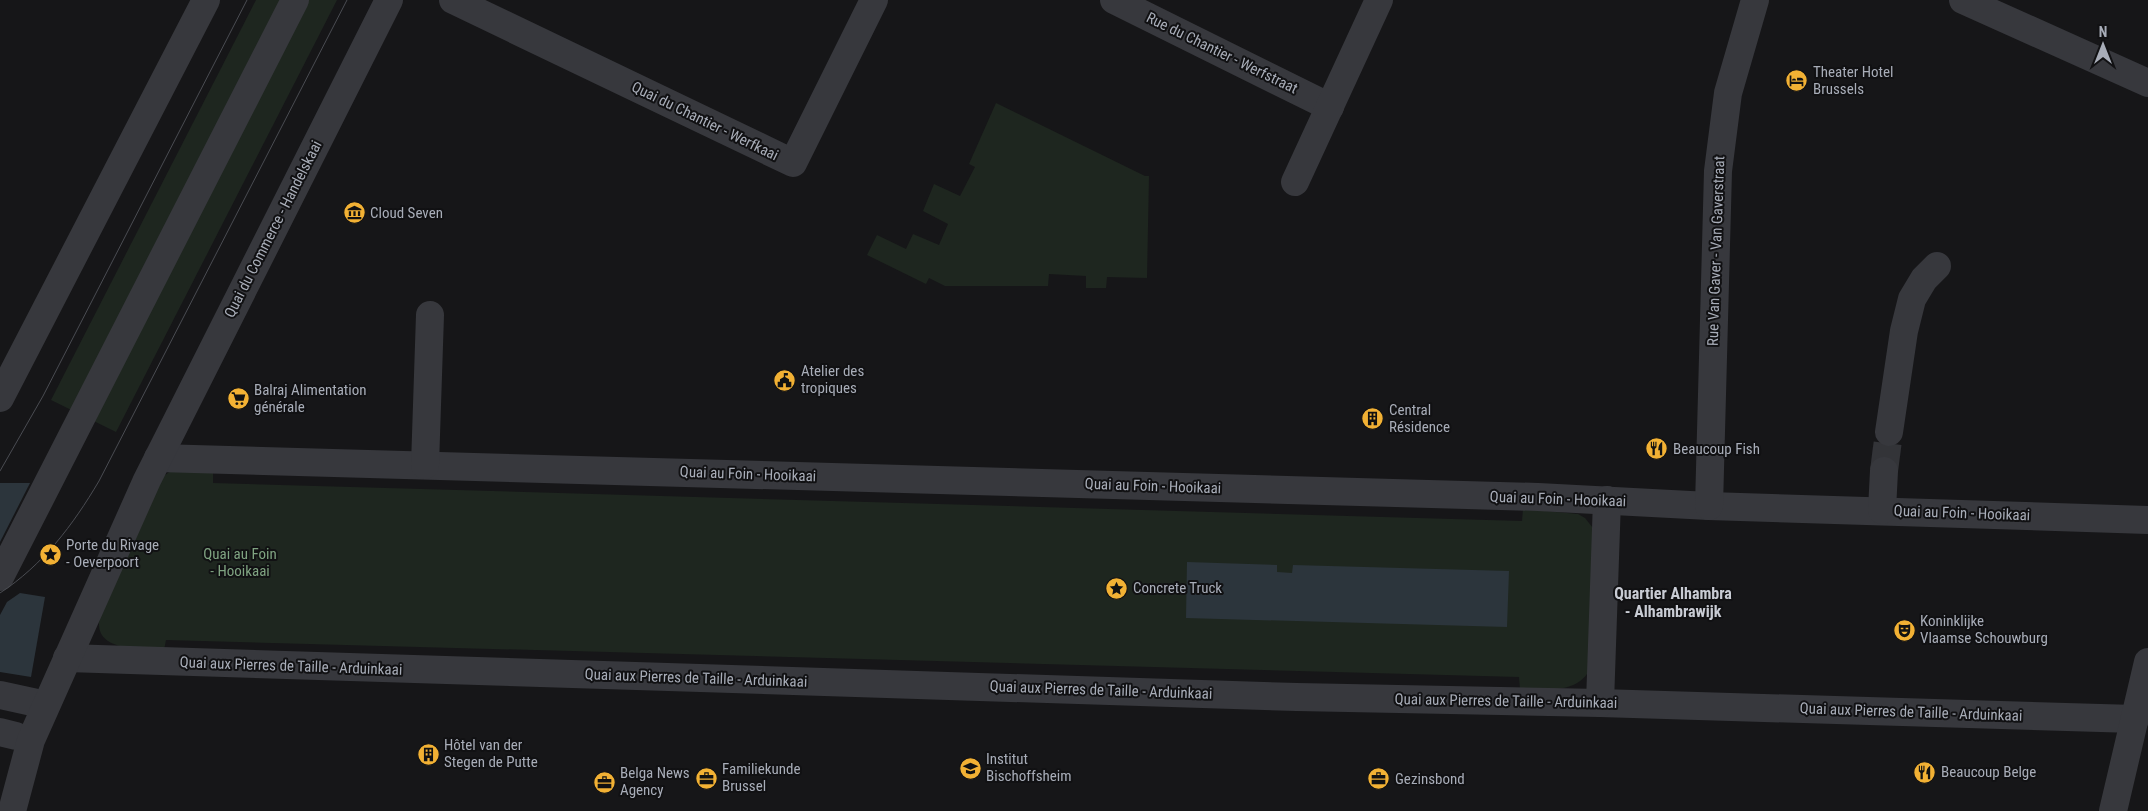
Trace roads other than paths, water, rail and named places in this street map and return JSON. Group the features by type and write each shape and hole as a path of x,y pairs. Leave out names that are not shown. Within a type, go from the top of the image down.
{"street":[{"path":"0,398 206,0"},
{"path":"0,577 295,0"},
{"name":"Quai du Commerce - Handelskaai","path":"158,458 389,0"},
{"name":"Quai du Chantier - Werfkaai","path":"453,0 794,163 874,0"},
{"name":"Rue du Chantier - Werfstraat","path":"1114,0 1330,106"},
{"path":"1296,182 1379,0"},
{"name":"Rue Van Gaver - Van Gaverstraat","path":"1709,506 1718,172 1728,93 1755,0"},
{"path":"1964,0 2148,83"},
{"path":"1889,432 1904,331 1912,300 1924,279 1937,266"},
{"path":"425,465 430,315"},
{"path":"12,811 31,740 158,458"},
{"name":"Quai au Foin - Hooikaai","path":"158,458 1607,500 1709,506 1882,510 2148,520"},
{"path":"1882,510 1884,471"},
{"path":"1600,703 1607,500"},
{"name":"Quai aux Pierres de Taille - Arduinkaai","path":"67,658 1287,696 2135,719"},
{"path":"2113,811 2148,662"},
{"path":"0,695 46,705"}],"tunnel":[{"path":"1884,471 1889,432"}],"tram line":[{"path":"0,471 43,396 247,0"},
{"path":"0,593 30,570 56,543 79,513 99,481 347,0"}],"place":[{"name":"Theater Hotel Brussels","path":"1797,81"},
{"name":"Cloud Seven","path":"354,213"},
{"name":"Atelier des tropiques","path":"785,380"},
{"name":"Balraj Alimentation générale","path":"238,399"},
{"name":"Central Résidence","path":"1373,419"},
{"name":"Beaucoup Fish","path":"1657,449"},
{"name":"Porte du Rivage - Oeverpoort","path":"50,554"},
{"name":"Concrete Truck","path":"1117,588"},
{"name":"Koninklijke Vlaamse Schouwburg","path":"1904,630"},
{"name":"Hôtel van der Stegen de Putte","path":"428,754"},
{"name":"Institut Bischoffsheim","path":"970,768"},
{"name":"Beaucoup Belge","path":"1925,772"},
{"name":"Familiekunde Brussel","path":"706,778"},
{"name":"Gezinsbond","path":"1379,779"},
{"name":"Belga News Agency","path":"604,782"}],"district":[{"name":"Quartier Alhambra - Alhambrawijk","path":"1673,602"}]}
